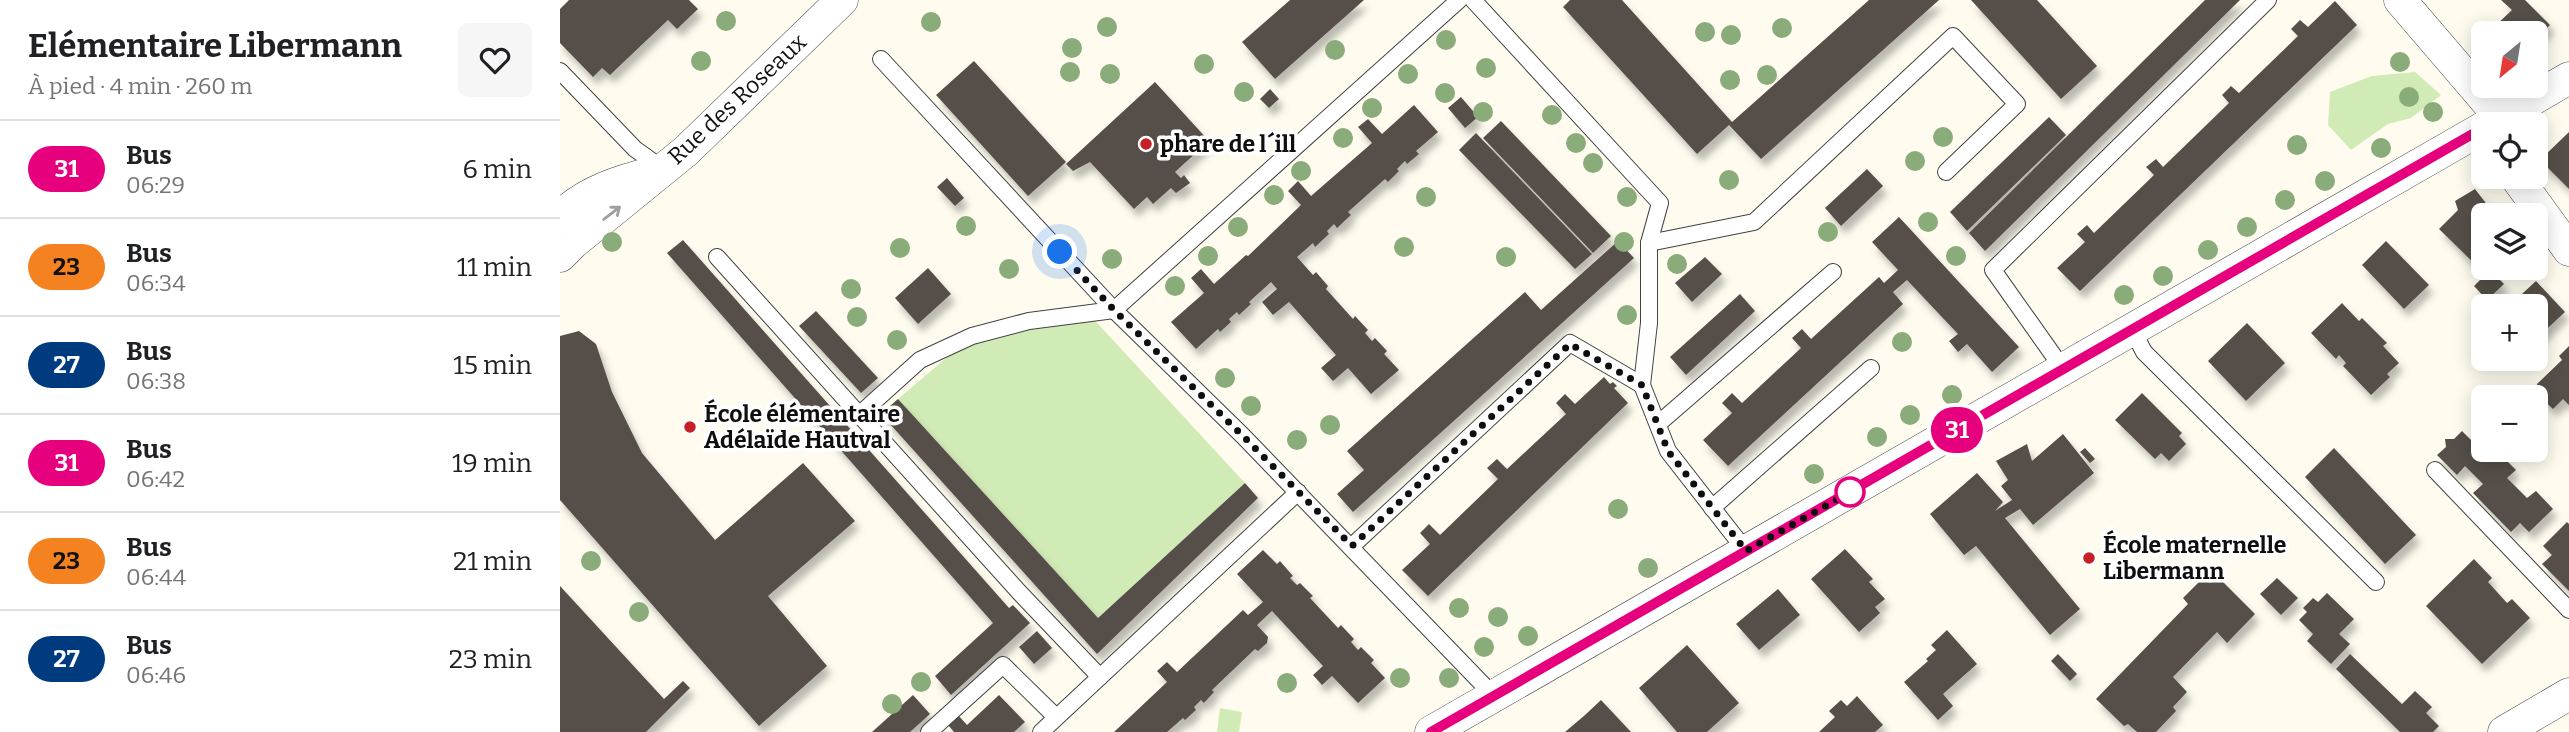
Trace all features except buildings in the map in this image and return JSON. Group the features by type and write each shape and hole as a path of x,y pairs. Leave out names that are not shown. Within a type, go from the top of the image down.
{"street":[{"name":"Rue des Roseaux","path":"560,256 686,151 842,0"},
{"path":"2400,0 2478,112"},
{"path":"2512,112 2569,78"},
{"path":"1431,732 2471,136"},
{"name":"Rue des Roseaux","path":"560,217 571,206 614,182 663,169"},
{"path":"2525,189 2569,250"},
{"path":"2504,732 2566,700"}],"lane":[{"path":"859,415 920,360 972,336 1029,321 1114,310 1459,0"},
{"path":"1473,0 1660,203 1649,243 1649,323 1642,385 1668,451 1746,551"},
{"path":"2063,369 1993,270 2268,0"},
{"path":"1649,243 1754,222 1953,36 2017,104 1946,172"},
{"path":"881,59 1114,310 1352,546 1494,696"},
{"path":"560,71 635,149 663,169"},
{"path":"717,257 1019,592 1100,677"},
{"path":"1658,424 1833,272"},
{"path":"2133,329 2144,352 2376,582"},
{"path":"1352,546 1570,344 1642,385"},
{"path":"1712,508 1871,368"},
{"path":"2435,470 2569,610"},
{"path":"1041,732 1298,492"},
{"path":"929,732 1003,665 1056,717"}],"green space":[{"path":"2415,72 2441,95 2411,118 2388,124 2351,150 2328,125 2330,92 2372,76"},
{"path":"1088,313 1245,483 1098,618 898,399 972,336"},
{"path":"1220,708 1242,712 1239,732 1217,732"}],"bus line":[{"name":"31","path":"1431,732 2471,135"}],"place":[{"name":"phare de l´ill","path":"1146,144"},
{"name":"École élémentaire Adélaïde Hautval","path":"690,427"},
{"name":"École maternelle Libermann","path":"2089,558"}],"route":[{"path":"1060,252 1114,310 1352,546 1570,344 1642,385 1668,451 1746,551 1857,488 1850,492"}]}
